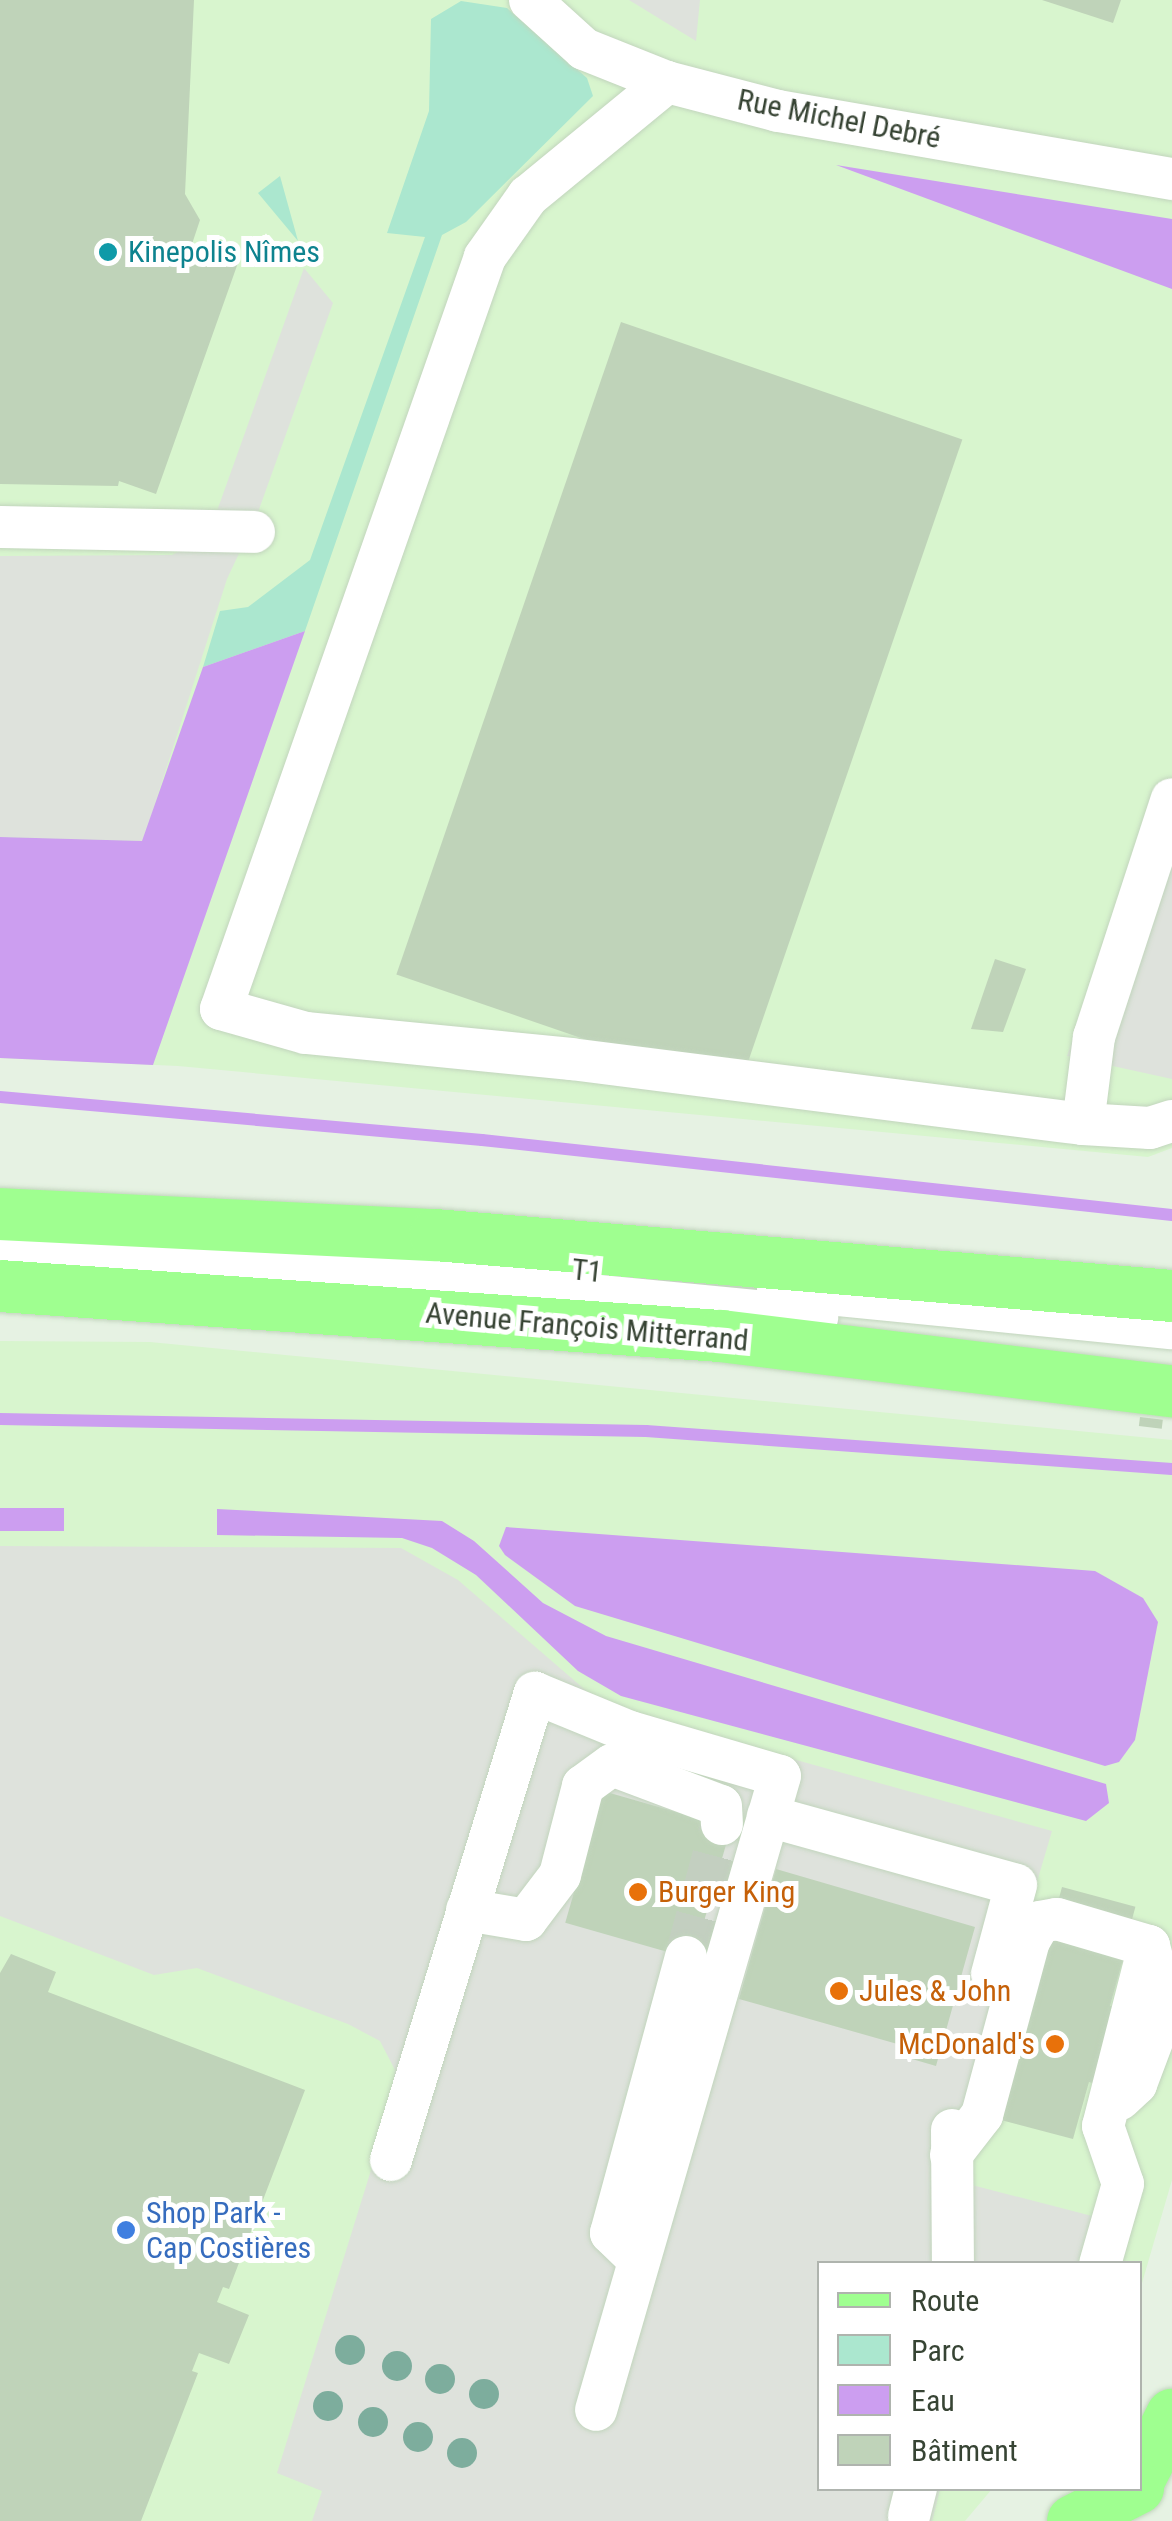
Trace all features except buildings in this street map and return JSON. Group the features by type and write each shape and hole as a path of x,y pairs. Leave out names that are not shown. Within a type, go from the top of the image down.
{"main road":[{"path":"0,1214 435,1235 1172,1296"},
{"name":"Avenue François Mitterrand","path":"0,1286 720,1336 1172,1391"},
{"path":"1142,2474 1172,2414"},
{"path":"1142,2488 1172,2485"},
{"path":"1073,2521 1132,2491"}],"street":[{"name":"Rue Michel Debré","path":"530,0 584,49 667,82 778,111 1172,180"},
{"path":"667,82 528,196 485,257 221,1008 306,1033 571,1058 1083,1124 1150,1128 1172,1120"},
{"path":"0,527 254,532"},
{"path":"1083,1124 1094,1037 1172,799"},
{"name":"T1","path":"0,1232 456,1258 1172,1328"},
{"name":"T1","path":"0,1256 454,1282 1172,1351"},
{"path":"391,2160 534,1693 630,1732 780,1776 596,2410"},
{"path":"467,1910 526,1920 560,1875 584,1786 612,1765 720,1806 722,1824"},
{"path":"768,1816 1016,1885 951,2140 953,2261"},
{"path":"951,2140 982,2115 1029,1941 1040,1922 1057,1919 1148,1946 1103,2126 1123,2184 1101,2261"},
{"path":"640,2260 611,2233 686,1957"}],"shaded area":[{"path":"0,0 1172,0 1172,1148 1148,1157 178,1066 0,1058"},
{"path":"629,0 700,0 696,41 660,19"},
{"path":"304,268 333,303 257,515 227,579 143,841 0,837 0,556 172,555 208,536"},
{"path":"1141,842 1172,853 1172,1079 1067,1056"},
{"path":"0,1341 150,1342 1172,1440 1172,2180 1142,2283 1142,2261 817,2261 817,2491 990,2491 965,2521 0,2521"},
{"path":"0,1546 401,1548 458,1580 605,1707 1052,1831 969,2112 972,2185 1092,2216 1079,2261 817,2261 817,2491 940,2491 932,2521 312,2521 322,2491 277,2473 390,2109 395,2070 380,2041 348,2024 197,1968 154,1975 0,1916"}],"green space":[{"path":"461,1 507,8 587,78 593,96 466,222 442,235 305,631 203,667 220,611 248,607 310,560 425,237 387,233 429,111 431,19"},
{"path":"280,176 298,241 258,193"}],"water":[{"path":"836,165 1172,219 1172,289"},
{"path":"305,631 153,1065 0,1058 0,837 142,841 203,667"},
{"path":"0,1508 64,1508 64,1531 0,1531"},
{"path":"217,1509 442,1521 474,1541 543,1603 606,1636 1106,1784 1109,1803 1086,1821 621,1696 578,1671 476,1575 432,1548 402,1538 217,1535"},
{"path":"506,1527 1095,1571 1143,1598 1158,1622 1135,1740 1119,1762 1105,1766 575,1606 505,1555 499,1546"}],"waterway":[{"path":"0,1097 482,1140 1172,1215"},
{"path":"0,1419 646,1431 1172,1469"}],"tunnel":[{"path":"686,1957 722,1824"}],"place":[{"name":"Kinepolis Nîmes","path":"108,252"},
{"name":"Burger King","path":"638,1892"},
{"name":"Jules & John","path":"839,1991"},
{"name":"McDonald's","path":"1055,2044"},
{"name":"Shop Park - Cap Costières","path":"126,2230"}]}
